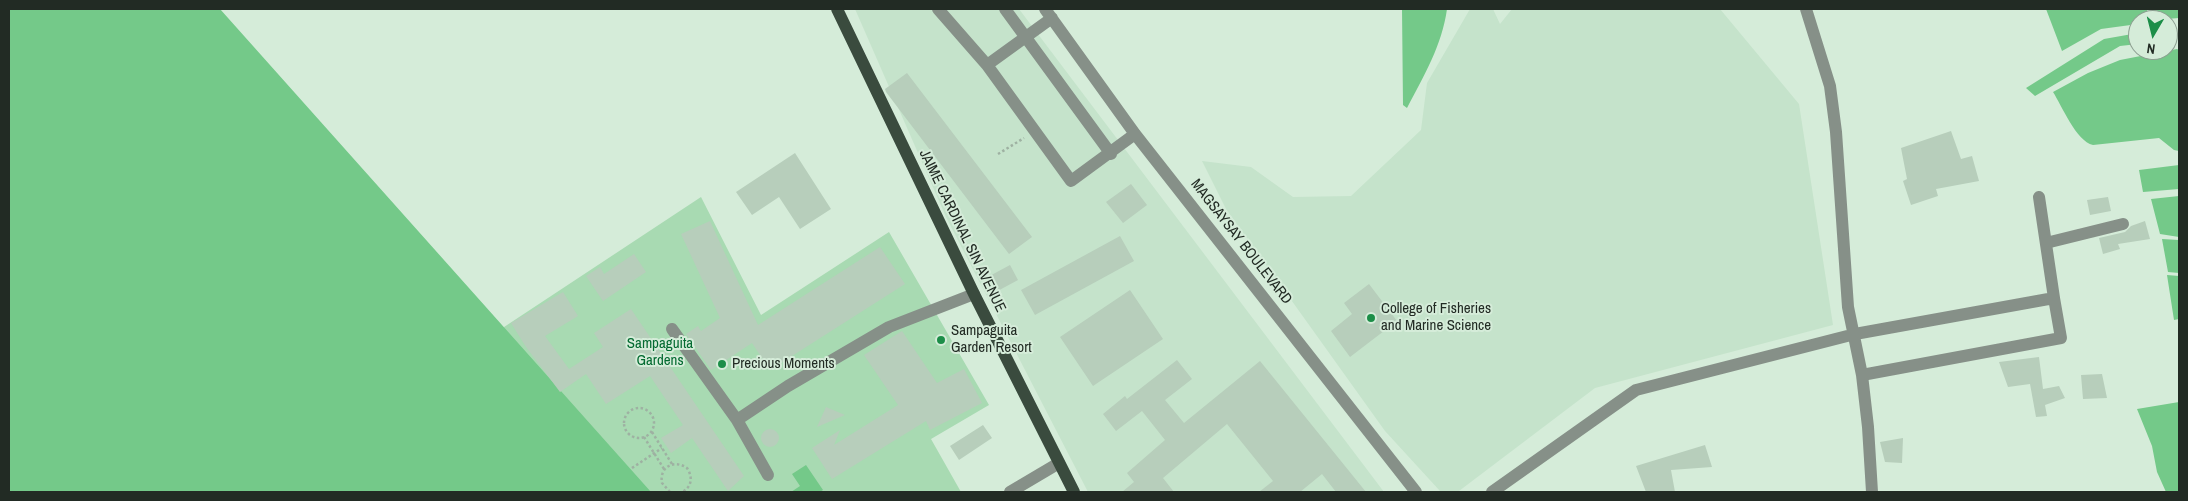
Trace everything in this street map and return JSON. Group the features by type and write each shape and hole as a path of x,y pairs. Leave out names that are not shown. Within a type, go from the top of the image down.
{"main road":[{"name":"JAIME CARDINAL SIN AVENUE","path":"837,9 974,294 1074,492"}],"street":[{"path":"1005,9 1111,154"},
{"path":"1806,9 1830,86 1836,132 1848,307 1856,334 1862,375 1868,427 1872,492"},
{"path":"943,10 987,65 1071,181 1111,154 1135,134"},
{"path":"987,65 1025,38 1049,13"},
{"name":"MAGSAYSAY BOULEVARD","path":"1049,13 1135,134 1416,492"},
{"path":"1862,375 2062,338 2039,197"},
{"path":"2046,243 2123,224"},
{"path":"737,420 788,386 889,327 974,294"},
{"path":"1492,492 1636,390 1856,334 2054,298"},
{"path":"672,329 737,420 768,475"},
{"path":"1010,492 1059,463"}],"path":[{"path":"998,154 1036,131"},
{"path":"640,408 650,412 654,421 651,431 644,437 630,435 624,427 624,417 631,410 640,408"},
{"path":"651,431 672,464"},
{"path":"644,437 664,469 662,483 670,492"},
{"path":"632,468 662,448"},
{"path":"664,469 672,464 683,465 690,472 691,483 682,492"}],"shaded area":[{"path":"9,9 220,9 651,492 9,492"},
{"path":"855,9 1019,9 1384,492 1088,492 946,217"},
{"path":"1402,9 1447,9 1437,48 1407,108 1403,105"},
{"path":"1470,9 1493,9 1500,24 1512,9 1720,9 1799,104 1833,325 1595,388 1459,491 1440,491 1385,431 1226,209 1202,161 1251,167 1293,197 1351,196 1421,130 1427,83"},
{"path":"2046,9 2147,9 2128,10 2128,25 2101,29 2062,51"},
{"path":"2179,9 2179,18 2178,10 2153,10"},
{"path":"2128,35 2128,45 2120,46 2035,96 2026,88 2104,39"},
{"path":"2179,50 2179,151 2174,150 2159,138 2093,145 2081,137 2075,130 2053,92 2088,73 2128,58 2128,60 2178,60"},
{"path":"2179,165 2179,189 2143,192 2139,170"},
{"path":"2179,196 2179,237 2160,234 2151,199"},
{"path":"2162,239 2179,240 2179,273 2168,272"},
{"path":"2167,275 2179,276 2179,319 2174,320"},
{"path":"2179,402 2179,492 2166,492 2157,472 2152,446 2137,409"},
{"path":"806,465 823,490 820,492 791,492 800,486 792,474"}],"green space":[{"name":"Sampaguita Gardens","path":"701,197 761,315 889,232 989,405 931,439 961,492 640,492 498,331"}],"building":[{"path":"907,73 1032,237 1009,254 886,92 885,89"},
{"path":"1951,131 1961,159 1972,156 1979,181 1936,189 1938,196 1911,205 1903,181 1907,179 1901,148"},
{"path":"795,153 831,209 800,229 779,197 752,215 736,192"},
{"path":"1131,184 1147,205 1123,223 1106,202"},
{"path":"2108,197 2111,211 2090,215 2087,200"},
{"path":"710,221 758,325 880,247 905,284 770,370 752,343 711,370 686,334 698,326 701,331 720,318 681,234"},
{"path":"2145,221 2150,239 2118,244 2120,249 2103,254 2099,238 2125,232 2131,226"},
{"path":"1120,236 1134,261 1035,315 1021,290"},
{"path":"634,254 646,272 603,301 586,276 600,267 604,274"},
{"path":"1010,265 1018,280 992,294 984,279"},
{"name":"College of Fisheries and Marine Science","path":"1369,284 1397,321 1350,357 1331,331 1352,314 1344,303"},
{"path":"1130,290 1163,339 1093,386 1060,337"},
{"path":"563,292 578,316 545,336 569,369 603,347 594,333 631,309 744,476 728,491 692,438 671,453 661,438 683,425 650,376 606,404 586,374 560,392 526,347 511,323"},
{"path":"902,331 937,383 964,369 982,403 930,430 926,421 832,479 812,448 840,430 834,445 898,405 864,355"},
{"path":"2039,357 2043,389 2059,386 2065,398 2045,405 2047,416 2036,417 2030,384 2008,387 1999,362"},
{"path":"1177,360 1192,379 1165,400 1184,423 1260,361 1366,492 1336,492 1322,474 1300,492 1259,492 1273,481 1227,424 1163,478 1174,492 1122,492 1134,482 1127,473 1165,440 1142,411 1116,431 1103,414 1125,396 1127,399"},
{"path":"2102,374 2107,398 2083,399 2081,375"},
{"path":"826,407 845,415 817,427"},
{"path":"983,425 992,438 959,460 950,446"},
{"path":"770,429 776,432 779,438 776,444 770,447 764,444 761,438 764,432"},
{"path":"1903,438 1902,463 1885,462 1880,442"},
{"path":"1705,445 1712,467 1671,470 1675,492 1646,492 1636,466"}],"place":[{"name":"College of Fisheries and Marine Science","path":"1371,318"},
{"name":"Sampaguita Garden Resort","path":"941,340"},
{"name":"Precious Moments","path":"722,364"}]}
